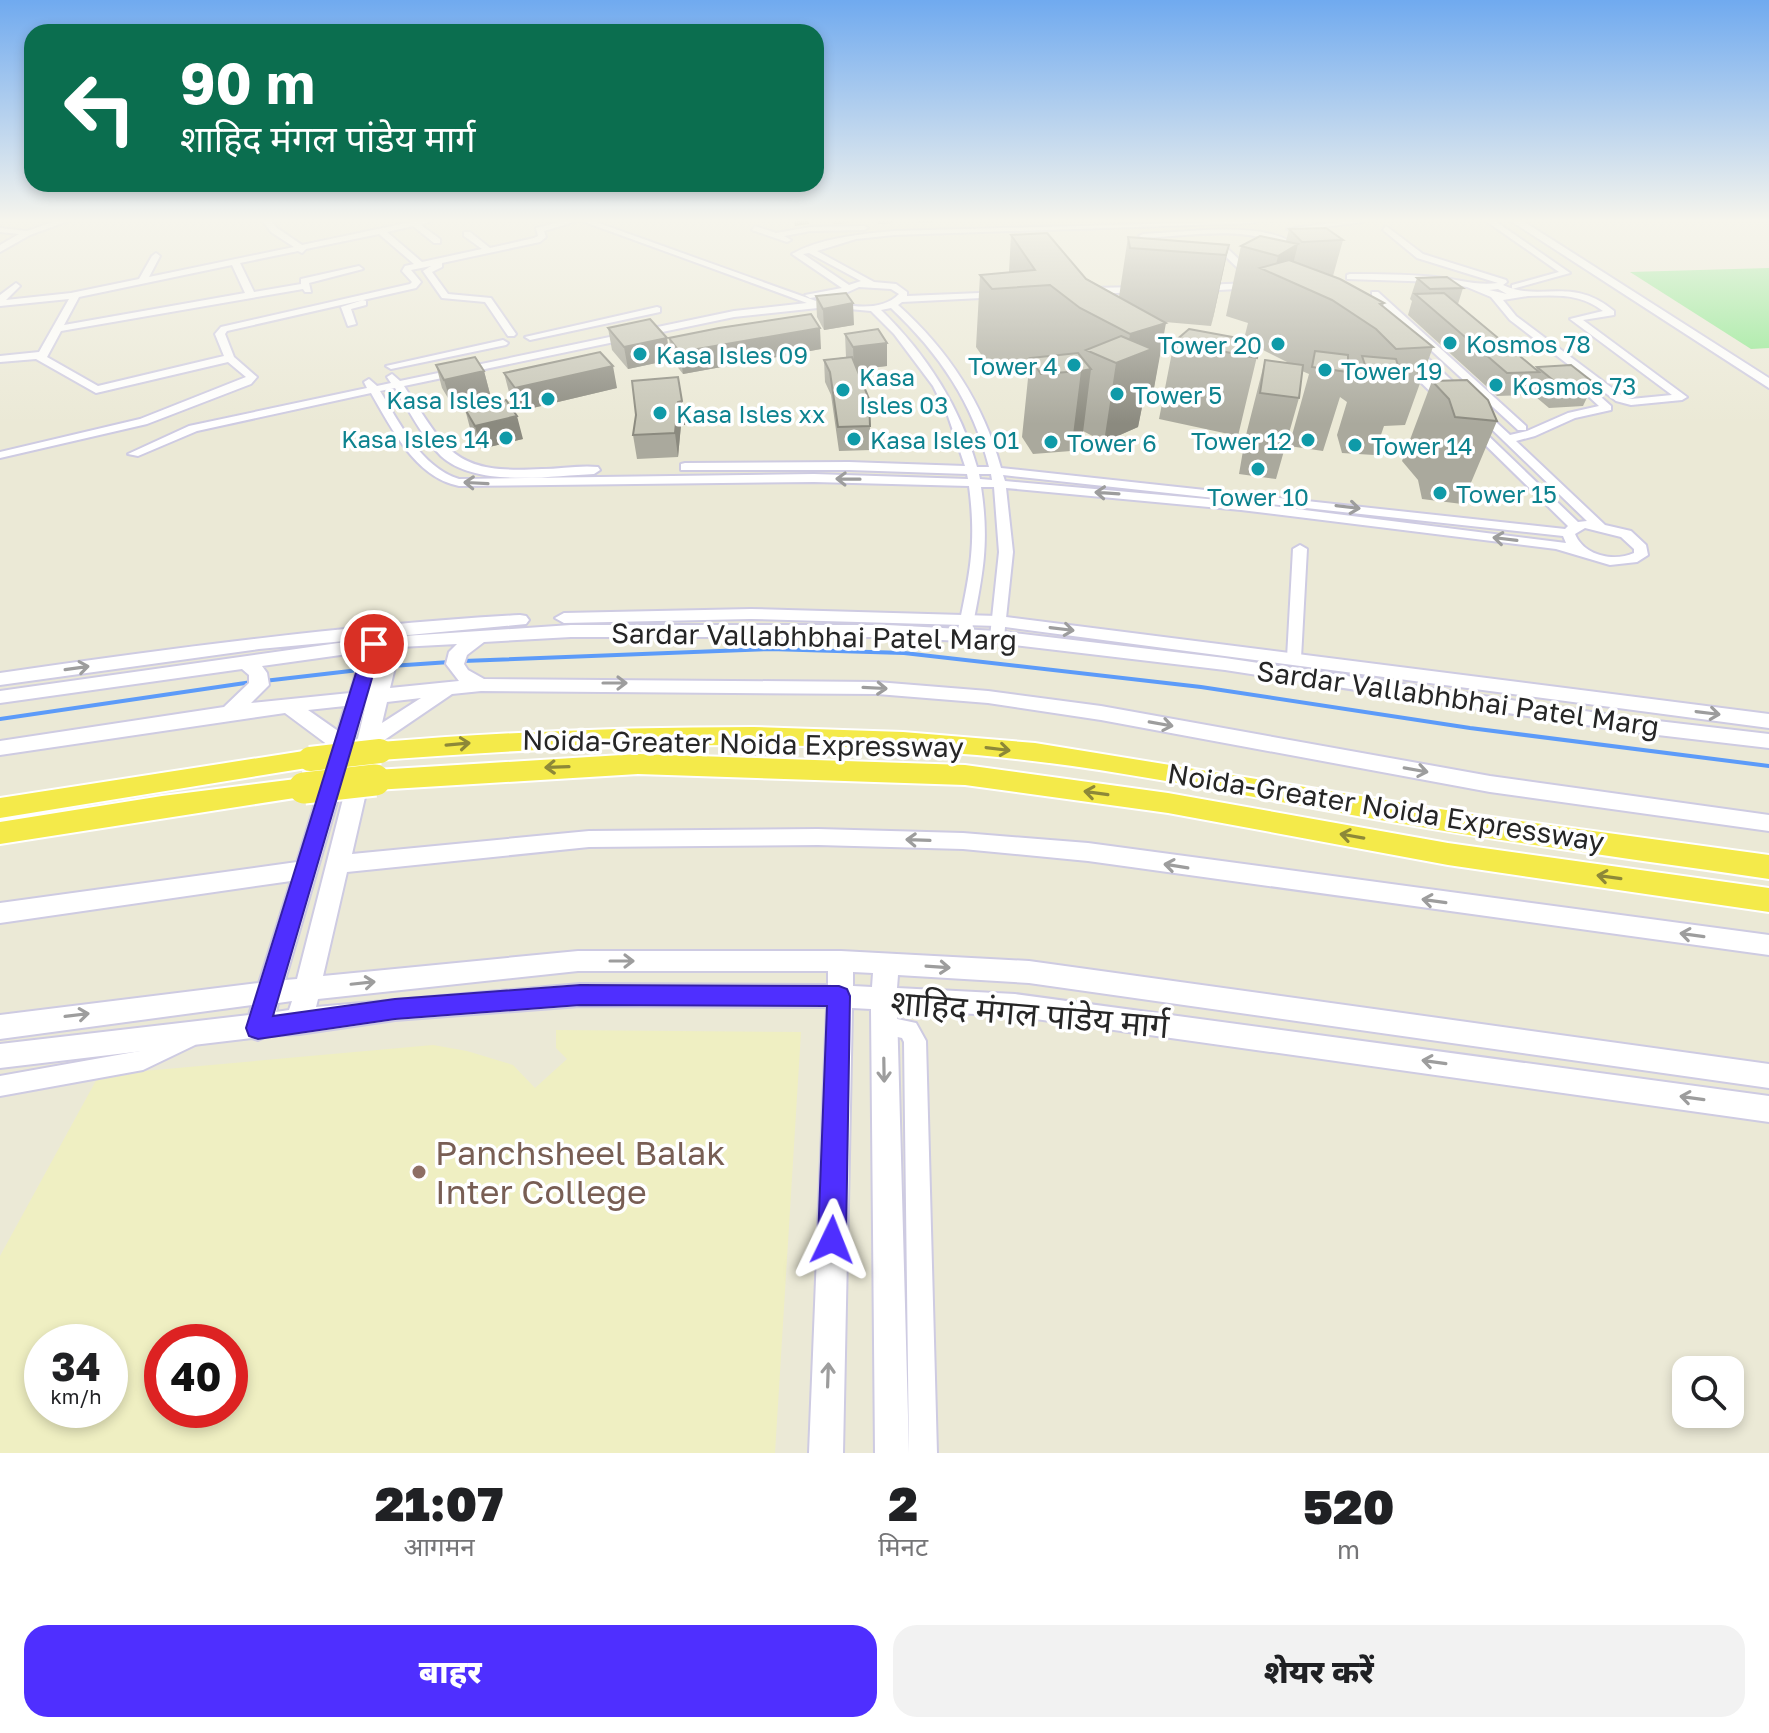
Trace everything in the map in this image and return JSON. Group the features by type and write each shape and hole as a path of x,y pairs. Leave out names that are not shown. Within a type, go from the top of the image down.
{"highway":[{"name":"Noida-Greater Noida Expressway","path":"0,808 310,759 363,747 515,739 798,738 977,746 1173,771 1433,819 1769,867"},
{"name":"Noida-Greater Noida Expressway","path":"0,833 162,806 375,780 638,764 965,775 1168,803 1448,854 1769,900"}],"street":[{"path":"0,302 75,296 107,289"},
{"path":"248,289 251,296"},
{"path":"55,329 289,289"},
{"path":"307,289 324,305"},
{"path":"0,455 143,422 251,380 251,374 230,358 220,334 224,329 400,289"},
{"path":"351,324 346,307 431,289"},
{"path":"441,289 452,299 488,300 508,343"},
{"path":"779,289 815,304"},
{"path":"827,304 820,299 843,289"},
{"path":"881,289 898,298 971,396 997,472 1001,486 1006,556 997,629"},
{"path":"1079,289 1086,289"},
{"path":"1468,289 1489,293 1518,289"},
{"path":"1489,293 1513,318 1620,399 1631,402 1682,397 1677,390 1575,319 1611,313 1593,298 1574,293 1510,289"},
{"path":"1621,289 1769,384"},
{"path":"1637,289 1769,373"},
{"path":"394,376 719,317 815,304 873,308 898,298 1010,291"},
{"path":"508,343 541,346 720,308 837,292"},
{"path":"1375,294 1522,428"},
{"path":"75,296 55,329 42,359 98,391 230,358"},
{"path":"873,308 901,334 938,382 951,408 980,513 980,552 966,627"},
{"path":"134,454 193,428 371,386 394,376 530,337 657,310"},
{"path":"530,337 541,346"},
{"path":"394,376 446,455 472,469 499,473 779,466 971,477 1001,486 1145,496 1556,545 1610,561 1634,560 1641,555 1636,541 1599,525 1406,343"},
{"path":"1398,354 1453,408"},
{"path":"0,359 42,355"},
{"path":"1503,434 1540,429 1572,415 1607,408 1579,383"},
{"path":"279,401 371,386"},
{"path":"371,386 431,471 452,481 483,484 971,477 997,472 1209,490 1571,530 1599,525"},
{"path":"1464,418 1571,530 1572,544 1581,551"},
{"path":"1503,434 1522,428 1540,429"},
{"path":"773,479 779,466"},
{"path":"1294,658 1300,549"},
{"name":"Sardar Vallabhbhai Patel Marg","path":"0,679 254,642 386,627 682,614 997,629 1294,658 1769,721"},
{"name":"Sardar Vallabhbhai Patel Marg","path":"0,697 244,660 383,643 571,631 966,627"},
{"name":"Sardar Vallabhbhai Patel Marg","path":"997,629 1632,725 1769,741"},
{"path":"479,637 457,658 461,674 481,685"},
{"path":"299,1023 340,864 363,747 367,696 383,643"},
{"path":"229,713 259,685 258,673 244,660"},
{"path":"0,748 288,705 481,685 877,688 988,697 1101,713 1490,784 1769,823"},
{"path":"258,1028 306,870 363,747 451,688"},
{"path":"288,705 363,747"},
{"path":"340,864 589,839 818,837 963,841 1088,852 1769,945"},
{"path":"0,913 306,870"},
{"path":"0,1027 269,993 578,961 841,961 1029,972 1769,1076"},
{"path":"826,1453 841,961"},
{"path":"886,964 884,1012 892,1453"},
{"name":"शाहिद मंगल पांडेय मार्ग","path":"0,1056 46,1048 258,1028 395,1009 580,995 839,996 884,1012 1015,1005 1769,1109"},
{"path":"884,1012 909,1030 915,1041 923,1453"},
{"path":"0,1086 143,1060 196,1034"}],"shaded area":[{"name":"Panchsheel Balak Inter College","path":"556,1030 801,1032 775,1453 0,1453 0,1256 99,1075 433,1045 467,1051 513,1065 535,1088 567,1059 556,1048"}],"green space":[{"path":"1656,289 1769,289 1769,348 1751,349"}],"building":[{"path":"1055,289 1104,289 1166,323 1130,334 1080,308"},
{"path":"1307,289 1358,289 1384,303 1380,304 1433,347 1396,349 1376,329 1332,300"},
{"path":"846,293 853,303 823,309 816,296"},
{"path":"1444,293 1539,372 1507,373 1415,294"},
{"path":"811,314 820,328 680,352 669,338 719,328"},
{"path":"650,319 667,338 624,347 608,328"},
{"path":"878,329 887,343 853,347 845,334"},
{"path":"1189,329 1260,342 1257,358 1174,342"},
{"path":"1121,336 1152,349 1116,363 1086,350"},
{"path":"1315,351 1348,355 1348,372 1312,367"},
{"path":"600,352 613,366 515,388 504,373"},
{"path":"1078,353 1091,369 1041,374 1030,358"},
{"path":"1362,356 1396,359 1401,376 1368,374"},
{"path":"475,357 484,371 444,380 436,365"},
{"path":"852,357 869,399 870,426 838,427 830,372 824,360"},
{"path":"1265,360 1303,365 1299,398 1260,393"},
{"path":"1571,365 1594,383 1559,385 1537,367"},
{"path":"678,377 682,401 678,402 675,433 633,435 636,415 632,381"},
{"path":"1467,380 1488,400 1497,421 1455,417 1449,399 1432,381"},
{"path":"506,400 517,416 475,426 465,409"}],"waterway":[{"path":"463,661 770,649 904,653 1201,687 1470,728 1769,766"},
{"path":"391,666 450,662"},
{"path":"264,681 359,670"},
{"path":"0,719 252,682"}],"place":[{"name":"Kosmos 78","path":"1450,343"},
{"name":"Tower 20","path":"1278,344"},
{"name":"Kasa Isles 09","path":"640,354"},
{"name":"Tower 4","path":"1074,365"},
{"name":"Tower 19","path":"1325,370"},
{"name":"Kosmos 73","path":"1496,385"},
{"name":"Kasa Isles 03","path":"843,390"},
{"name":"Tower 5","path":"1117,394"},
{"name":"Kasa Isles 11","path":"548,399"},
{"name":"Kasa Isles xx","path":"660,413"},
{"name":"Kasa Isles 14","path":"506,438"},
{"name":"Kasa Isles 01","path":"854,439"},
{"name":"Tower 12","path":"1308,440"},
{"name":"Tower 6","path":"1051,442"},
{"name":"Tower 14","path":"1355,445"},
{"name":"Tower 10","path":"1258,469"},
{"name":"Tower 15","path":"1440,493"},
{"name":"Panchsheel Balak Inter College","path":"419,1172"}],"route":[{"path":"374,644 258,1028 395,1009 580,995 839,996 832,1240"}]}
